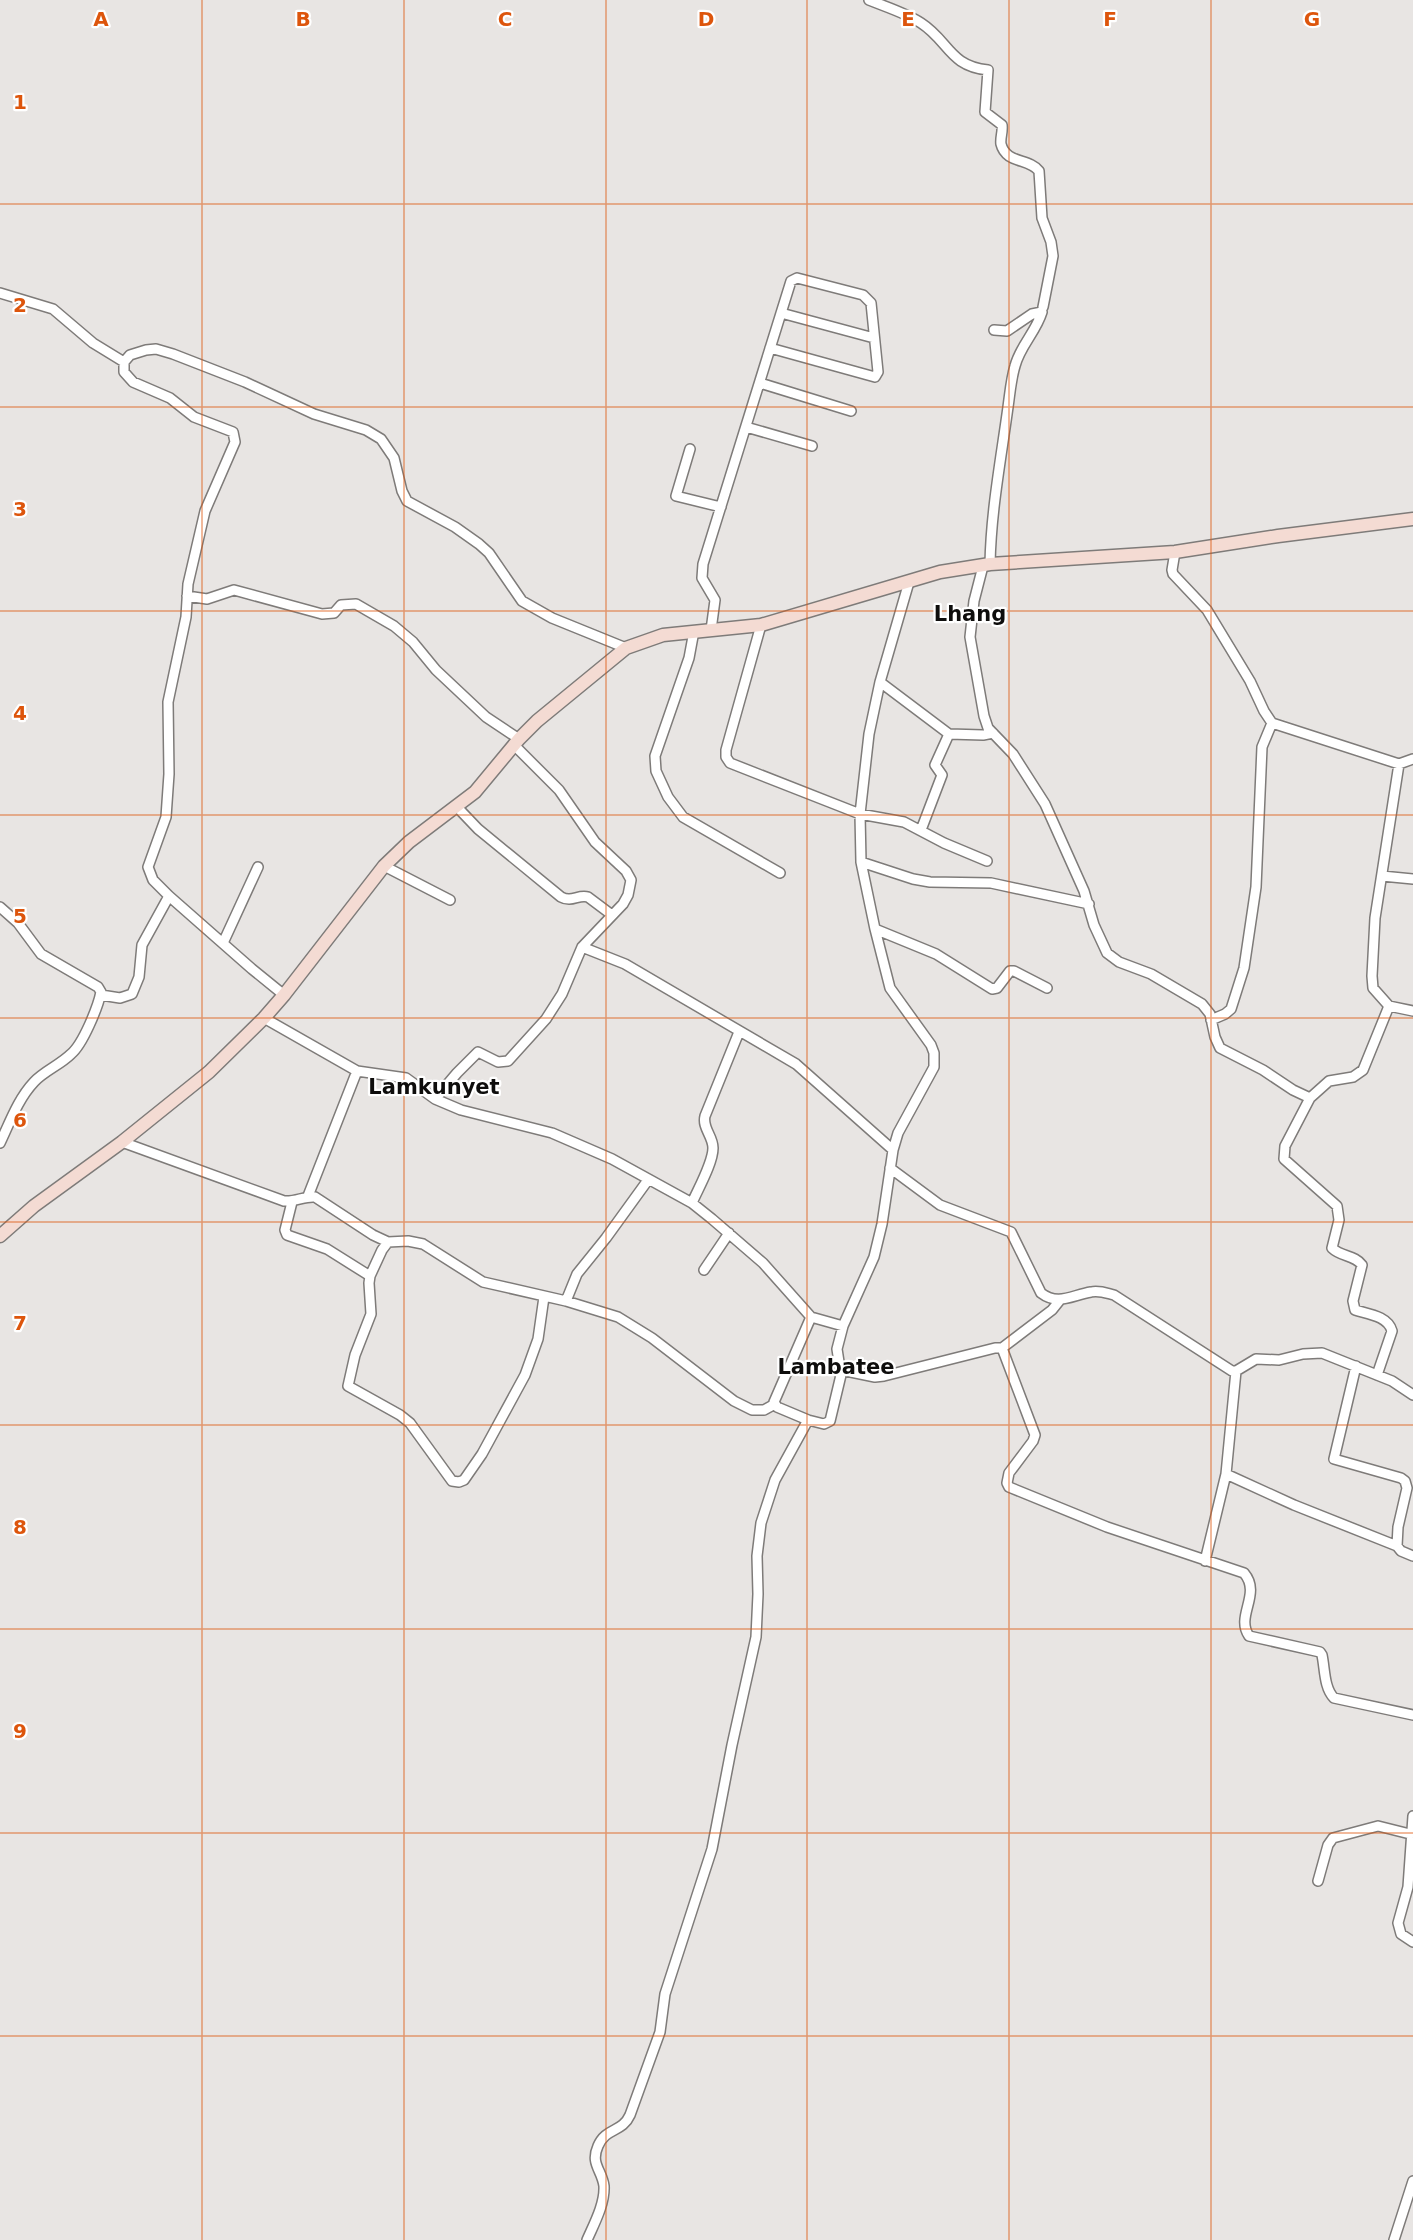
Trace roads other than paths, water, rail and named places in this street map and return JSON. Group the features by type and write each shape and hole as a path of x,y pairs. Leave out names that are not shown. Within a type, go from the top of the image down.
{"street":[{"path":"869,0 922,24 946,46 952,56 966,65 988,70 984,109 1002,125 1001,143 1005,152 1012,159 1034,165 1039,171 1042,218 1051,242 1053,256 1043,307"},
{"path":"711,630 715,600 702,579 703,564 760,383 770,348 781,313 793,278 863,295 871,303 878,372 875,376 770,348"},
{"path":"0,293 53,309 93,343 124,362"},
{"path":"994,330 1007,331 1032,314 1042,312 1037,327 1017,358 1011,383 986,565 974,602 970,637 988,728 1013,754 1045,804 1089,904 1094,925 1104,948 1111,957 1151,974 1207,1008 1215,1037 1221,1048 1310,1098"},
{"path":"781,313 874,338"},
{"path":"284,995 169,896 153,880 148,867 166,817 169,774 168,702 186,617 188,584 205,511 234,445 234,435 218,425 191,415 170,398 133,382 124,372 124,362 130,355 146,350 173,354 245,382 314,414 366,430 381,439 394,458 402,491 407,501 469,536 484,548 522,601 552,618 626,648"},
{"path":"760,383 851,411"},
{"path":"746,427 812,446"},
{"path":"690,449 676,496 721,507"},
{"path":"0,1236 34,1206 122,1142 209,1072 284,995 384,866 408,842 475,792 516,742 537,721 626,648 652,638 694,631 760,625 940,572 986,565 1175,552 1413,519"},
{"path":"1175,552 1173,574 1207,610 1250,681 1272,723 1399,764 1413,759"},
{"path":"775,1404 777,1407 808,1420 824,1424 830,1420 842,1370 837,1354 843,1326 874,1257 882,1224 897,1133 934,1067 935,1061 930,1045 891,988 875,929 861,862 860,814 869,734 880,682 909,582"},
{"path":"187,596 207,599 234,590 322,614 334,613 341,605 356,604 394,626 413,642 436,670 516,742 559,790 595,842 626,871 631,880 628,895 623,904 582,947 562,994 546,1019 508,1061 498,1062 478,1052 456,1073 435,1099"},
{"path":"760,625 726,750 728,760 860,814 904,822 944,843 987,861"},
{"path":"694,631 689,658 654,756 656,771 668,797 683,817 780,873"},
{"path":"880,682 949,734 975,736 993,733"},
{"path":"1211,1020 1231,1009 1244,968 1256,887 1262,747 1272,723"},
{"path":"921,830 938,789 942,775 936,765 949,734"},
{"path":"1399,764 1375,918 1372,983 1376,993 1389,1006 1413,1011"},
{"path":"456,807 478,829 561,897 571,900 588,897 612,915"},
{"path":"861,862 913,879 930,882 991,883 1089,904"},
{"path":"384,866 450,900"},
{"path":"223,943 258,867"},
{"path":"1382,876 1413,879"},
{"path":"100,995 120,998 132,994 139,977 140,952 144,939 169,896"},
{"path":"0,907 18,923 41,954 98,987 100,995 80,1043 72,1053 29,1088 22,1097 0,1143"},
{"path":"875,929 936,954 992,989 997,988 1010,971 1047,988"},
{"path":"582,947 625,964 789,1059 893,1150"},
{"path":"1377,1375 1392,1331 1391,1325 1386,1320 1355,1310 1353,1301 1362,1265 1356,1259 1332,1248 1339,1220 1337,1206 1284,1159 1285,1146 1310,1098 1329,1082 1353,1077 1363,1070 1389,1006"},
{"path":"264,1018 357,1071 406,1078 418,1089 435,1099 461,1110 552,1133 612,1160 692,1203 763,1263 811,1317 843,1326"},
{"path":"692,1203 712,1156 712,1142 704,1120 739,1032"},
{"path":"308,1196 357,1071"},
{"path":"122,1142 263,1194 292,1202 308,1196 323,1201 373,1235 388,1242 408,1241 423,1244 483,1282 566,1301 618,1317 652,1338 734,1401 752,1410 764,1410 775,1404"},
{"path":"890,1168 940,1205 1011,1232 1041,1293 1047,1297 1060,1300 1091,1292 1114,1295 1229,1369 1236,1371"},
{"path":"566,1301 577,1274 648,1180"},
{"path":"292,1202 285,1230 287,1234 327,1249 370,1276"},
{"path":"704,1269 729,1233"},
{"path":"388,1242 370,1276 371,1314 355,1355 348,1386 400,1415 410,1424 448,1476 455,1482 464,1480 482,1454 525,1375 538,1339 544,1297"},
{"path":"842,1370 875,1377 884,1376 1002,1348 1052,1310 1060,1300"},
{"path":"775,1404 776,1394 811,1317"},
{"path":"1002,1348 1035,1435 1009,1473 1007,1483 1009,1487 1107,1527 1244,1573 1251,1587 1244,1625 1249,1636 1320,1652 1330,1694 1334,1698 1413,1715"},
{"path":"1205,1561 1226,1474 1236,1371 1252,1360 1279,1360 1312,1352 1322,1353 1392,1381 1413,1395"},
{"path":"1356,1366 1333,1455 1338,1461 1405,1481 1407,1488 1398,1527 1397,1546"},
{"path":"587,2240 603,2195 604,2185 595,2162 598,2146 603,2136 621,2128 630,2115 660,2032 665,1994 712,1849 756,1637 757,1556 761,1523 775,1480 808,1420"},
{"path":"1226,1474 1294,1505 1397,1546 1401,1551 1413,1556"},
{"path":"1413,1816 1408,1887 1398,1923 1401,1934 1413,1942"},
{"path":"1318,1881 1328,1845 1333,1838 1378,1826 1410,1834"},
{"path":"1394,2240 1413,2181"}],"district":[{"name":"Lhang","path":"970,614"},
{"name":"Lamkunyet","path":"434,1087"},
{"name":"Lambatee","path":"836,1367"}]}
